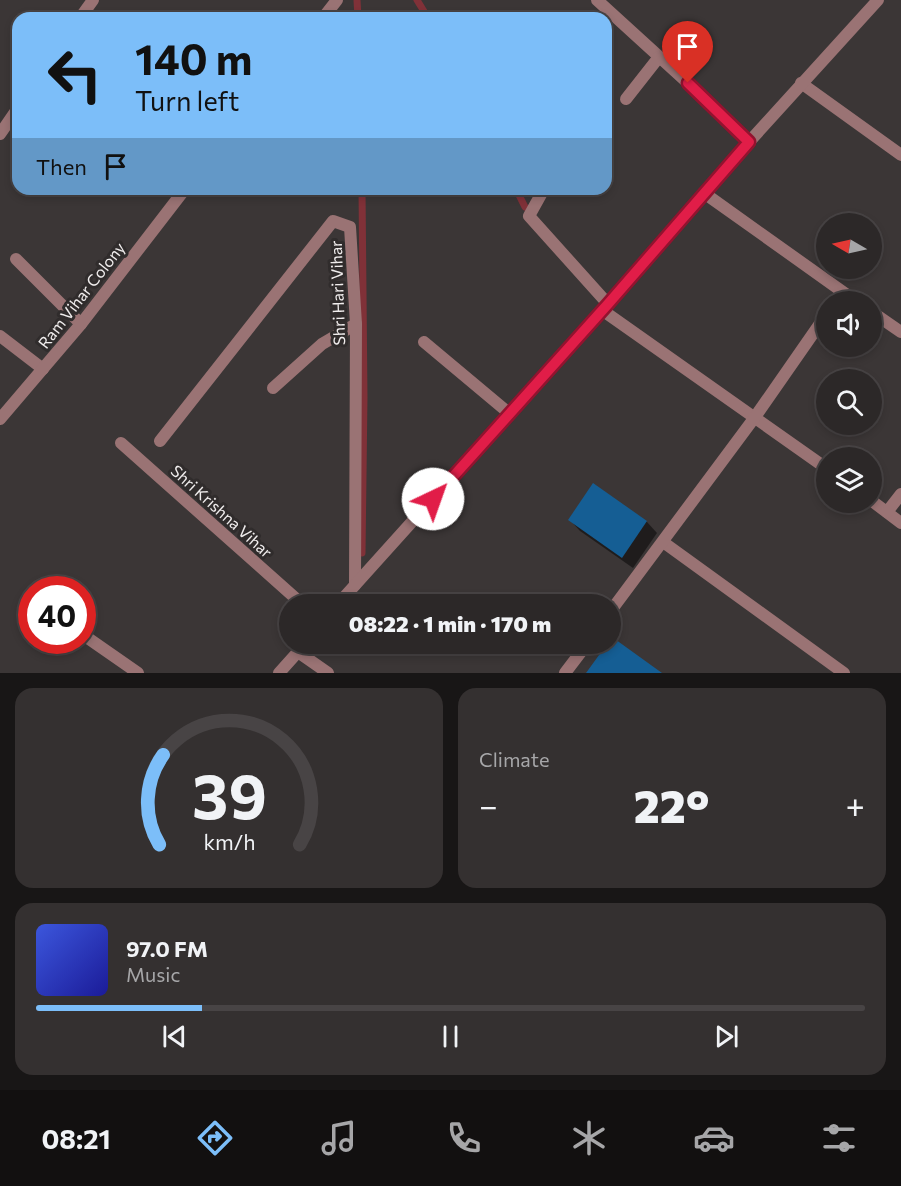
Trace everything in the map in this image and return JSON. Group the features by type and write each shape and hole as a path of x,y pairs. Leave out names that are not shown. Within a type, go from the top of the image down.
{"street":[{"path":"328,12 337,0"},
{"path":"597,0 610,12"},
{"path":"347,594 510,414 801,83 878,0"},
{"path":"612,14 749,142"},
{"path":"626,99 659,57"},
{"path":"801,83 901,155"},
{"path":"0,134 12,117"},
{"path":"704,193 832,291"},
{"name":"Ram Vihar Colony","path":"0,419 81,324 180,195"},
{"path":"541,195 529,216 605,307 816,461"},
{"name":"Shri Hari Vihar","path":"160,441 333,221 350,226 356,324 355,585"},
{"path":"16,259 81,324"},
{"path":"882,319 901,332"},
{"path":"273,388 322,344 356,324"},
{"path":"621,597 755,417 816,329"},
{"path":"0,336 44,369"},
{"path":"424,342 510,414"},
{"name":"Shri Krishna Vihar","path":"121,443 291,594"},
{"path":"887,512 901,494"},
{"path":"882,508 901,523"},
{"path":"663,542 844,673"},
{"path":"96,644 138,673"},
{"path":"279,673 296,654"},
{"path":"307,654 328,673"},
{"path":"568,672 580,654"}],"building":[{"path":"593,483 647,521 622,558 568,520"},
{"path":"621,643 662,673 586,673 600,654 621,654"}],"waterway":[{"path":"357,0 358,12"},
{"path":"417,0 424,12"},
{"path":"362,195 364,397 362,553"},
{"path":"519,195 525,207"}],"route":[{"path":"433,499 749,142 688,83"}]}
